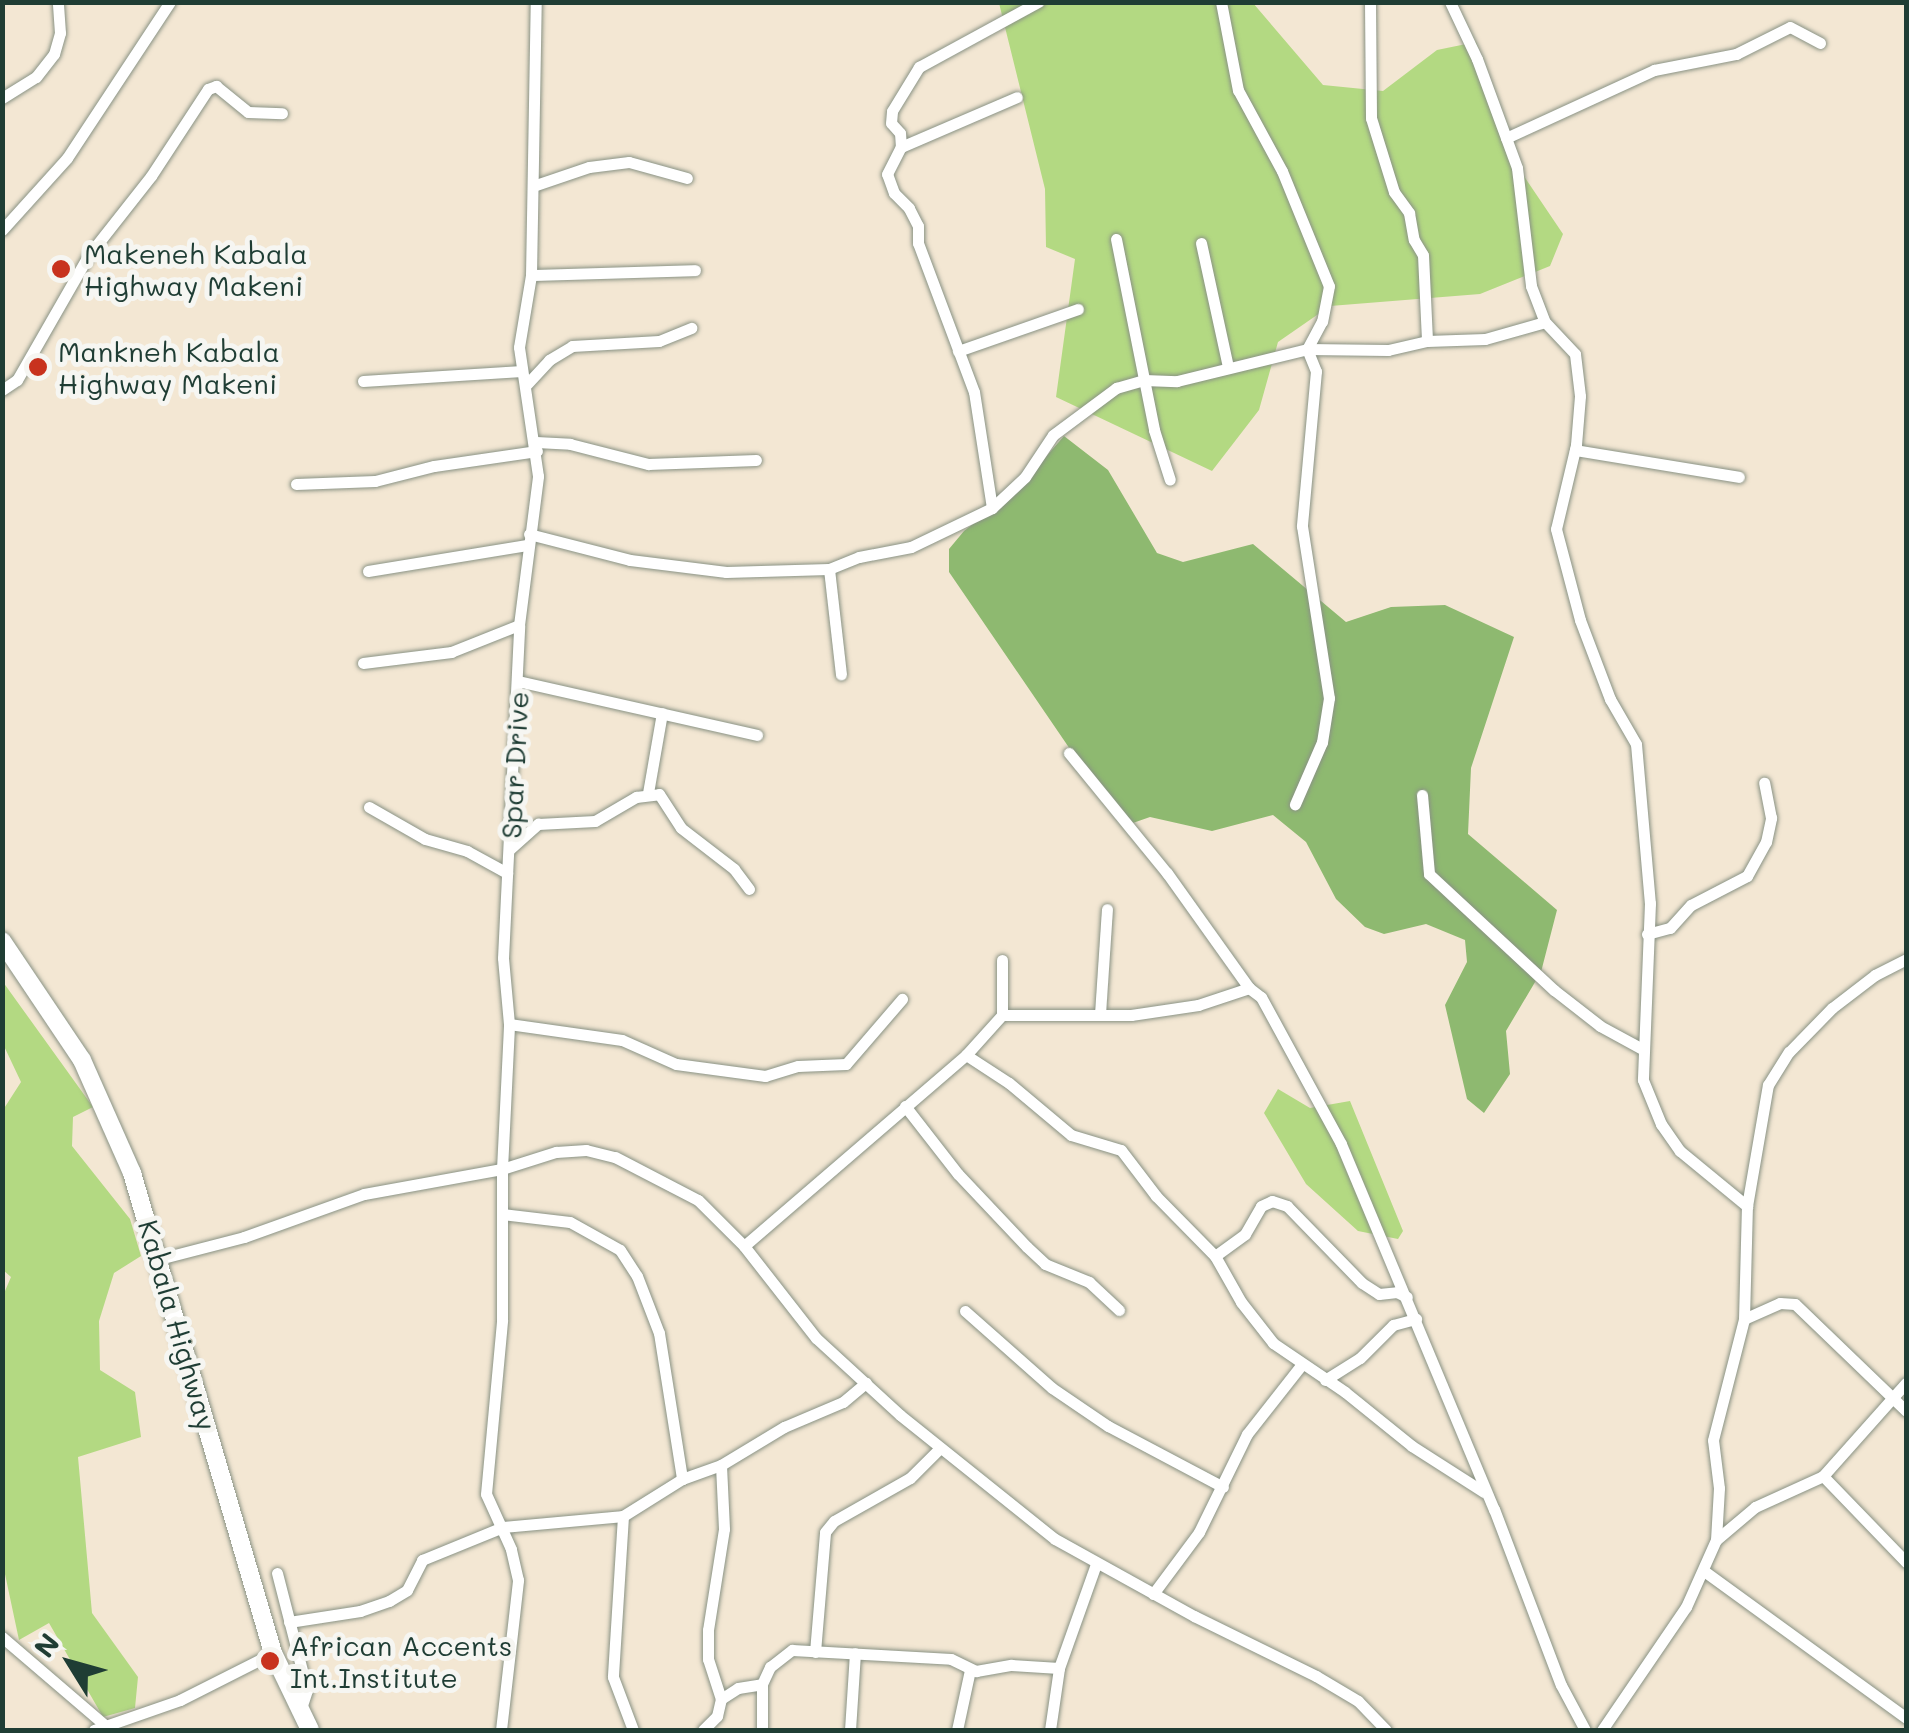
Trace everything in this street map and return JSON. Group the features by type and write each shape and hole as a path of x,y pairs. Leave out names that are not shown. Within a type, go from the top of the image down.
{"main road":[{"name":"Kabala Highway","path":"2,940 82,1060 132,1173 274,1653 310,1730"}],"street":[{"path":"2,98 36,76 54,54 60,33 58,2"},
{"path":"2,230 67,158 170,2"},
{"name":"Spar Drive","path":"500,1730 518,1580 503,1527 486,1494 500,1340 509,1024 503,958 519,626 538,476 537,446 519,348 531,275 536,2"},
{"path":"992,508 974,392 918,243 918,226 909,208 894,194 887,174 901,147 900,134 891,124 892,111 919,66 1038,2"},
{"path":"1221,2 1238,90 1282,170 1329,286 1322,322 1307,349"},
{"path":"1370,2 1371,118 1394,192 1408,213 1414,240 1423,255 1427,341"},
{"path":"1450,2 1476,59 1521,185 1524,258 1538,304 1545,322 1575,354 1580,396 1575,450 1562,491 1557,540 1580,620 1610,699 1636,744 1649,866 1643,1080 1661,1124 1680,1151 1747,1206"},
{"path":"1506,138 1654,70 1736,54 1790,27 1820,42"},
{"path":"2,390 16,380 88,256 151,176 208,88 216,86 248,112 282,112"},
{"path":"901,147 1017,97"},
{"path":"533,186 589,167 629,162 687,178"},
{"path":"1116,239 1144,380 1170,480"},
{"path":"1201,243 1228,367"},
{"path":"531,275 694,270"},
{"path":"1519,330 1538,304"},
{"path":"958,351 1078,309"},
{"path":"368,571 528,540 694,569 829,569 858,556 912,548 992,508 1025,477 1054,435 1116,388 1144,380 1177,381 1307,349 1388,350 1427,341 1484,338 1545,322"},
{"path":"364,382 525,378 572,346 658,342 691,328"},
{"path":"1295,804 1322,742 1329,698 1302,526 1316,372 1307,349"},
{"path":"296,484 376,481 537,446 570,444 648,464 756,460"},
{"path":"1575,450 1740,476"},
{"path":"829,569 842,674"},
{"path":"363,663 452,652 519,626"},
{"path":"518,681 757,735"},
{"path":"648,792 662,714"},
{"path":"1069,753 1168,873 1266,1008 1340,1144 1407,1297 1561,1684 1585,1730"},
{"path":"1647,934 1670,928 1692,905 1747,876 1766,842 1771,818 1764,783"},
{"path":"510,850 538,824 596,821 648,792 660,794 681,828 734,869 749,889"},
{"path":"1422,794 1429,874 1554,990 1600,1026 1644,1050"},
{"path":"369,807 424,839 468,851 507,873"},
{"path":"1100,1014 1108,909"},
{"path":"1602,1730 1686,1607 1716,1540 1719,1488 1713,1440 1744,1320 1747,1206 1758,1120 1773,1074 1832,1008 1875,975 1906,959"},
{"path":"744,1246 966,1056 1002,1015 1002,960"},
{"path":"1002,1015 1131,1015 1198,1004 1250,988"},
{"path":"509,1024 622,1040 676,1064 765,1076 798,1066 846,1064 902,999"},
{"path":"966,1056 1009,1083 1072,1134 1121,1150 1156,1196 1215,1256 1258,1325 1302,1364 1412,1446 1486,1494"},
{"path":"904,1106 958,1174 1026,1247 1045,1264 1090,1282 1119,1310"},
{"path":"159,1259 244,1238 364,1194 502,1169 556,1152 586,1150 615,1157 698,1200 744,1246 816,1338 940,1448 1056,1539 1096,1564 1316,1676 1358,1701 1386,1730"},
{"path":"1215,1256 1245,1234 1261,1206 1272,1201 1286,1206 1362,1283 1379,1294 1397,1292 1407,1297"},
{"path":"502,1214 570,1222 620,1250 637,1276 659,1333 682,1479"},
{"path":"1744,1320 1780,1303 1795,1304 1906,1411"},
{"path":"966,1311 1052,1388 1108,1426 1223,1487"},
{"path":"1325,1380 1360,1358 1393,1325 1416,1319"},
{"path":"1153,1594 1200,1532 1247,1434 1302,1364"},
{"path":"289,1622 360,1611 389,1601 408,1590 422,1560 503,1527 623,1516 682,1479 721,1465 784,1426 843,1402 866,1383"},
{"path":"1716,1540 1755,1507 1823,1476 1906,1383"},
{"path":"815,1652 825,1532 834,1521 910,1478 940,1448"},
{"path":"703,1730 716,1716 721,1699 708,1659 708,1630 724,1529 721,1465"},
{"path":"1823,1476 1906,1562"},
{"path":"623,1516 613,1676 633,1730"},
{"path":"1050,1730 1060,1668 1096,1564"},
{"path":"1704,1571 1906,1718"},
{"path":"277,1573 307,1690 300,1711"},
{"path":"2,1636 100,1728 180,1700 274,1653"},
{"path":"762,1730 762,1684 779,1658 792,1650 951,1659 970,1670 1034,1664 1060,1668"},
{"path":"850,1730 854,1654"},
{"path":"957,1730 970,1670"},
{"path":"721,1699 738,1688 762,1684"}],"green space":[{"path":"999,3 1253,3 1323,85 1383,91 1437,50 1476,42 1517,166 1563,234 1550,266 1480,294 1330,306 1278,342 1259,410 1212,471 1056,397 1075,259 1046,247 1045,189"},
{"path":"1064,436 1108,470 1157,553 1183,562 1253,544 1346,622 1391,607 1445,605 1514,637 1471,768 1468,834 1557,910 1541,972 1506,1031 1510,1074 1484,1113 1467,1099 1445,1005 1467,962 1465,940 1426,924 1384,934 1365,927 1336,899 1306,842 1273,815 1212,831 1150,817 1130,824 1113,812 949,572 949,549 964,531 1018,489"},
{"path":"3,982 93,1107 73,1117 72,1146 130,1219 141,1256 114,1273 99,1321 100,1370 135,1392 141,1437 78,1457 92,1613 138,1677 135,1708 103,1717 49,1623 19,1640 2,1560 2,1298 11,1277 3,1270 3,1110 21,1082 3,1044"},
{"path":"1278,1089 1310,1108 1350,1101 1403,1231 1398,1239 1358,1231 1306,1184 1264,1113"}],"place":[{"name":"Makeneh Kabala Highway Makeni","path":"61,269"},
{"name":"Mankneh Kabala Highway Makeni","path":"38,367"},
{"name":"African Accents Int.Institute","path":"270,1661"}]}
